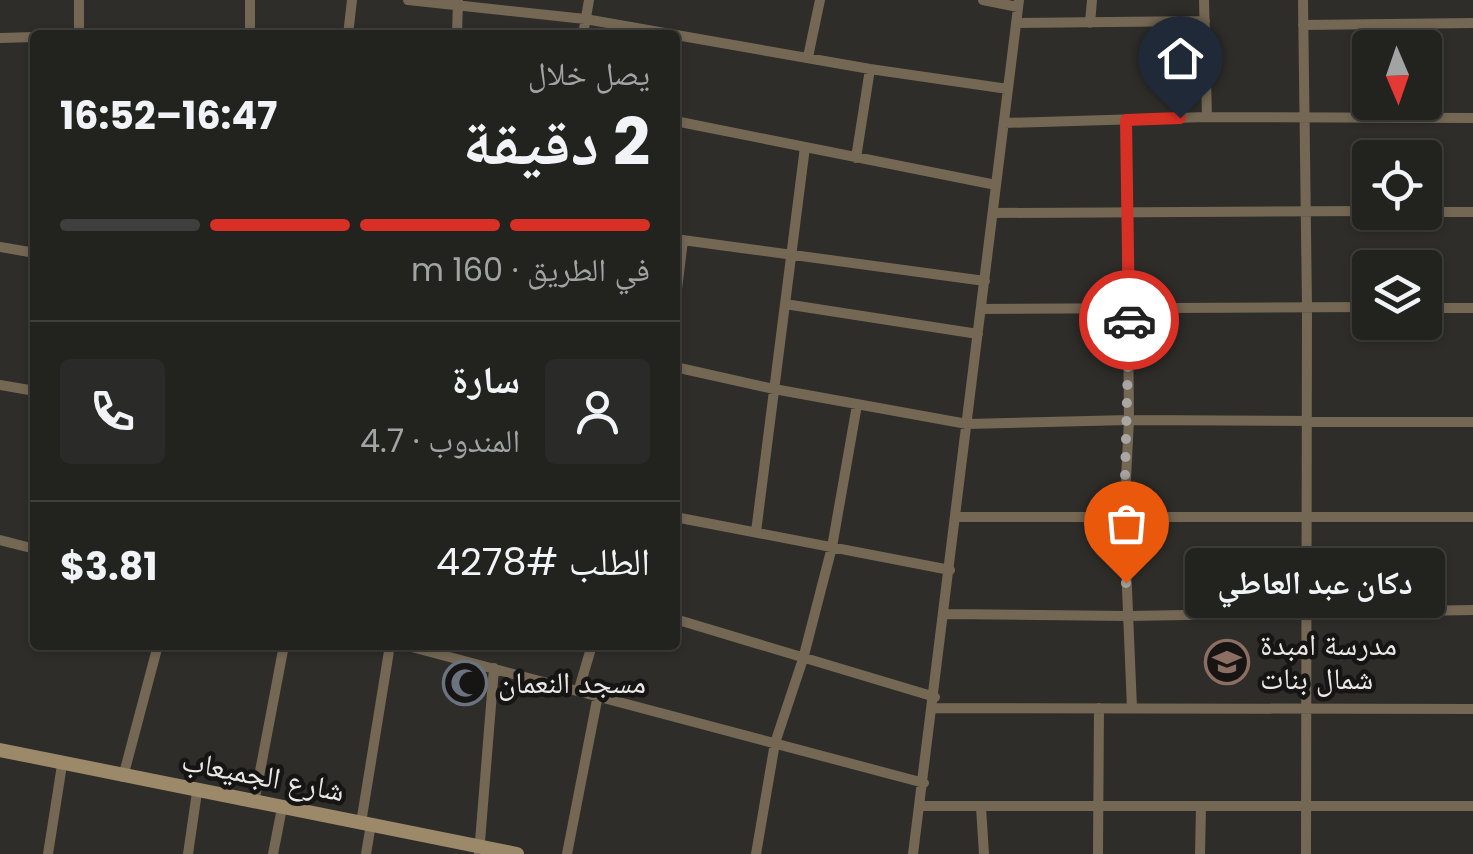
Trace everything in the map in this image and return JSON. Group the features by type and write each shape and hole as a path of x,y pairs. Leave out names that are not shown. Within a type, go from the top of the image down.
{"street":[{"path":"79,0 79,30"},
{"path":"250,0 250,30"},
{"path":"349,30 352,0"},
{"path":"408,0 586,18 656,30"},
{"path":"584,30 589,0"},
{"path":"808,56 820,0"},
{"path":"913,854 1018,4 983,0"},
{"path":"1090,22 1092,0"},
{"path":"1204,0 1207,117"},
{"path":"1303,0 1306,854"},
{"path":"456,30 458,3"},
{"path":"1016,24 1205,21"},
{"path":"1303,26 1473,23"},
{"path":"680,34 870,69 1008,89"},
{"path":"0,38 30,36"},
{"path":"856,158 870,69"},
{"path":"1004,123 1207,117 1473,118"},
{"path":"1126,120 1129,420 1124,517 1132,708"},
{"path":"680,122 996,185"},
{"path":"756,532 805,147"},
{"path":"993,213 1352,211"},
{"path":"1442,212 1473,212"},
{"path":"680,240 985,281"},
{"path":"0,247 30,251"},
{"path":"785,304 978,334"},
{"path":"981,309 1352,308"},
{"path":"1442,308 1473,308"},
{"path":"680,368 967,424 1129,420 1473,422"},
{"path":"0,384 30,390"},
{"path":"756,854 775,743 803,659 832,547 858,405"},
{"path":"956,517 1473,517"},
{"path":"680,518 950,570"},
{"path":"0,540 30,548"},
{"path":"944,614 1128,616 1473,610"},
{"path":"680,621 934,702 1100,708 1473,709"},
{"path":"123,777 157,650"},
{"path":"254,803 283,650"},
{"path":"366,854 366,823 389,650"},
{"path":"424,650 924,783"},
{"path":"579,689 591,650"},
{"path":"479,849 494,668"},
{"path":"567,854 598,694"},
{"path":"1098,854 1100,708"},
{"name":"شارع الجميعاب","path":"0,750 517,854"},
{"path":"48,854 62,765"},
{"path":"188,854 198,792"},
{"path":"920,806 1473,806"},
{"path":"1200,806 1200,854"},
{"path":"981,807 984,854"},
{"path":"273,854 282,808"}],"way so far":[{"path":"1126,583 1129,320"}],"place":[{"name":"دكان عبد العاطي","path":"1126,583"},
{"name":"مدرسة امبدة شمال بنات","path":"1227,662"},
{"name":"مسجد النعمان","path":"465,683"}],"route":[{"path":"1129,320 1126,120 1180,118"}]}
